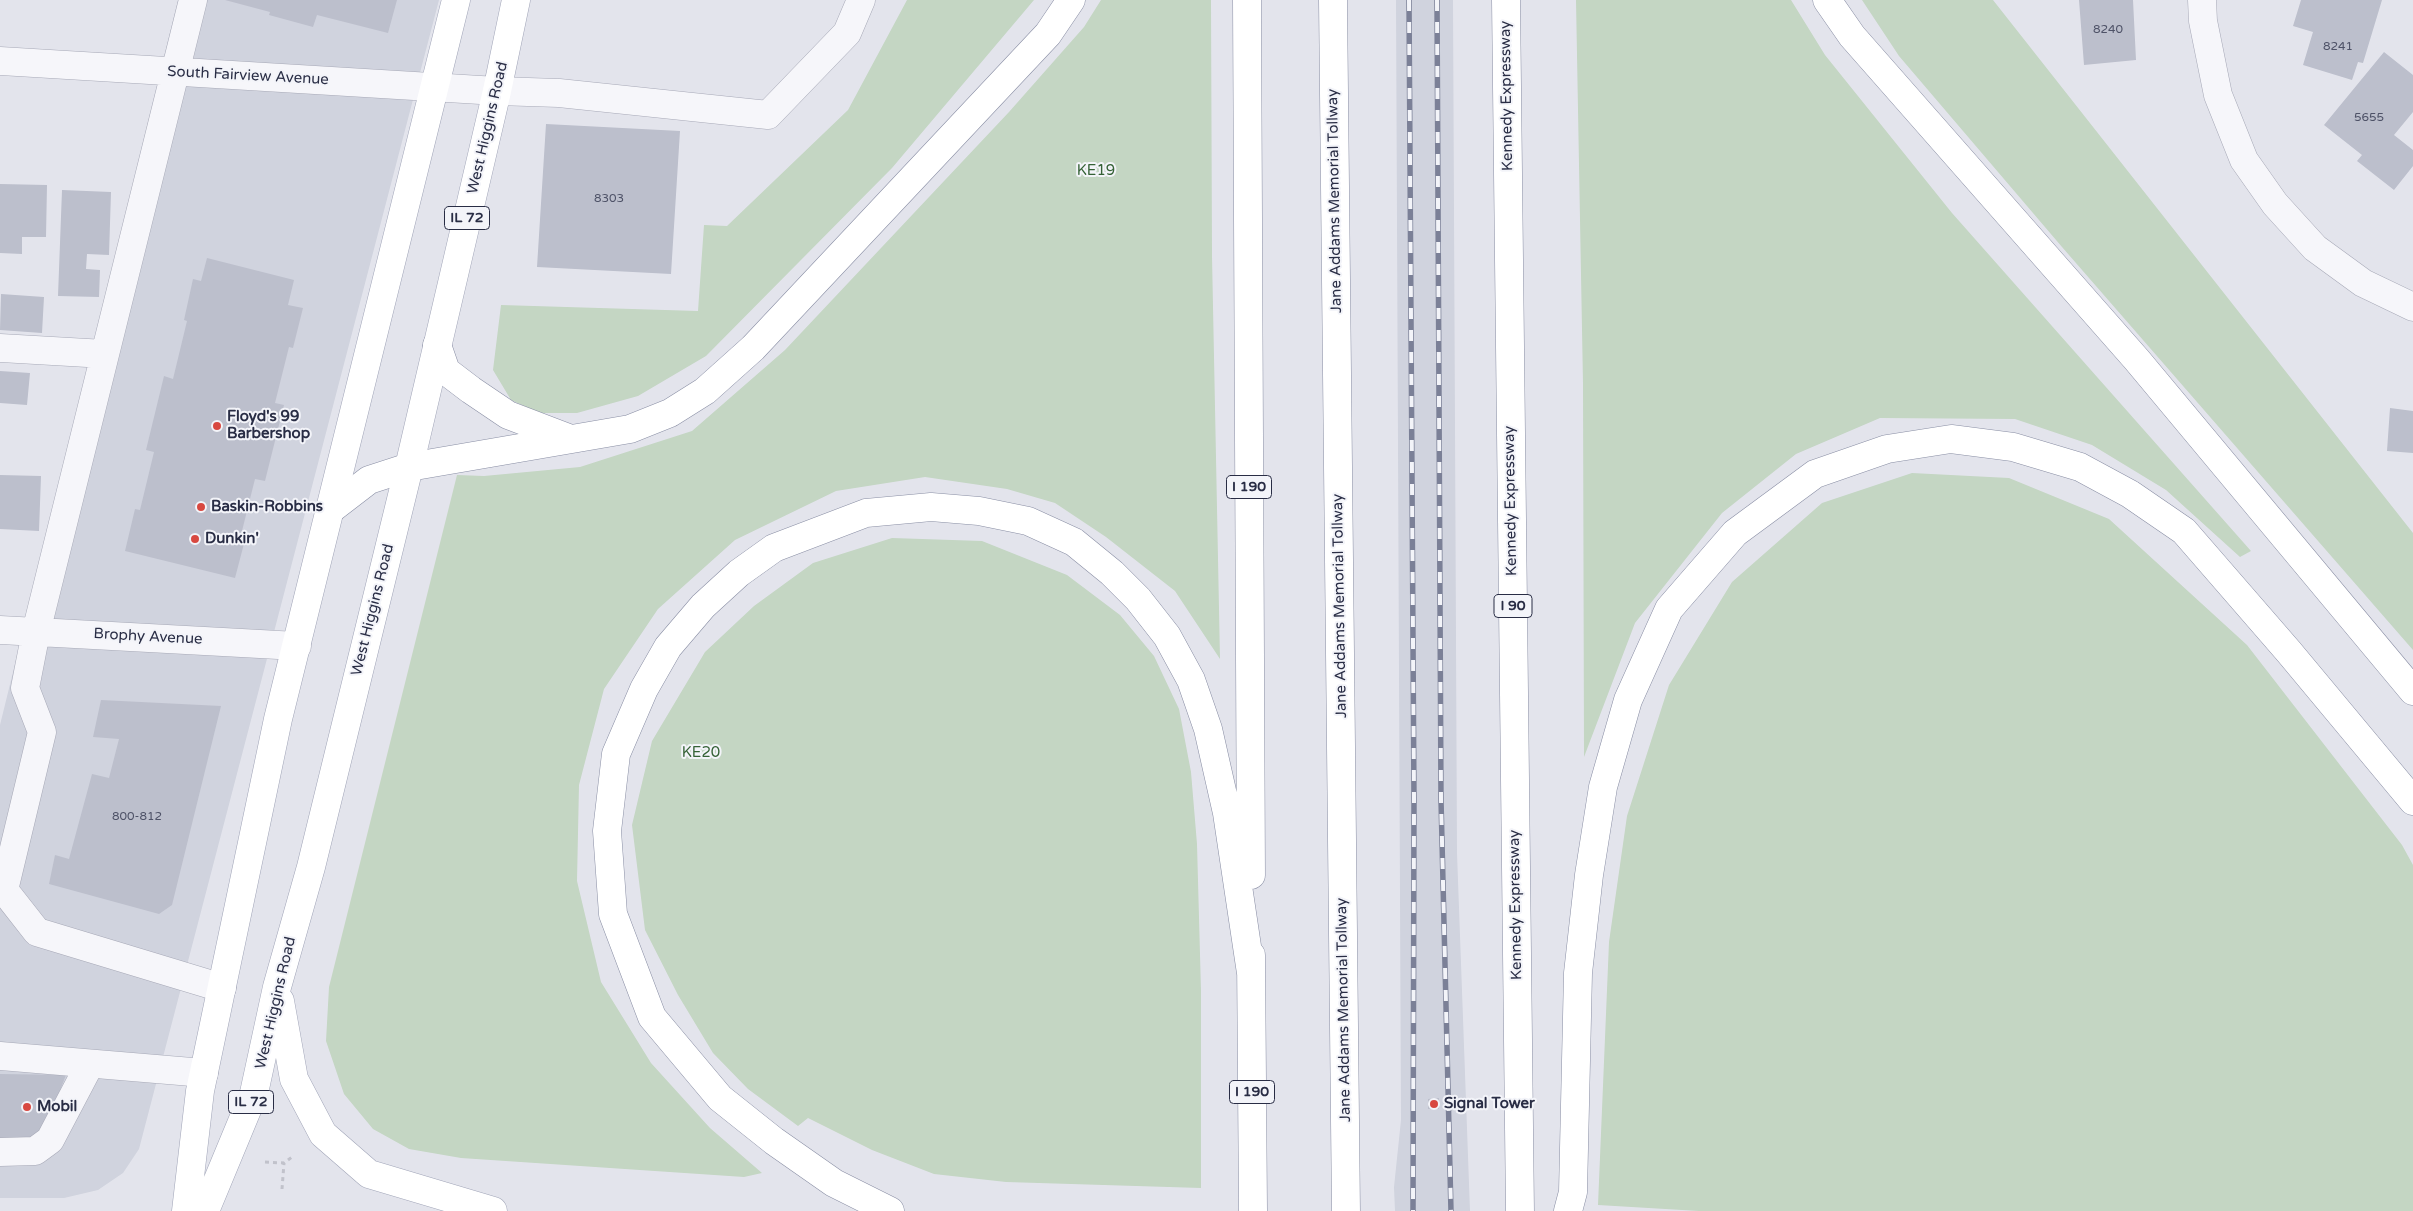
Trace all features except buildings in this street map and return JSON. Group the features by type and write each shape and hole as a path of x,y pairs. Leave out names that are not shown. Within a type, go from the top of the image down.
{"main road":[{"path":"186,1211 200,1091 278,719 456,0"},
{"name":"West Higgins Road","path":"205,1211 254,1093 278,987 409,467 497,91 516,0"},
{"path":"330,510 369,480 409,467 630,429 670,413 704,391 753,348 1048,34 1071,0"},
{"name":"I 190","path":"1247,0 1253,1211"},
{"name":"Jane Addams Memorial Tollway","path":"1333,0 1346,1211"},
{"name":"Kennedy Expressway","path":"1506,0 1520,1211"},
{"path":"1827,0 1852,36 2137,360 2413,692"},
{"path":"438,345 446,371 471,390 508,415 572,440"},
{"path":"1568,1211 1573,1192 1578,973 1588,876 1603,787 1628,700 1668,609 1735,532 1815,474 1887,449 1951,439 2013,447 2080,467 2130,494 2184,531 2289,652 2413,801"},
{"path":"890,1211 834,1183 774,1141 720,1098 652,1017 613,914 607,832 616,754 644,689 668,647 703,606 739,573 774,548 866,514 931,507 979,511 1028,520 1074,542 1112,573 1138,599 1167,636 1190,680 1208,729 1227,813 1251,973"},
{"path":"278,987 294,1079 323,1134 369,1174 493,1211"}],"street":[{"path":"193,0 36,632 25,688 42,732 4,890 37,932 222,988"},
{"name":"South Fairview Avenue","path":"0,61 497,91 559,93 768,115 847,33 861,0"},
{"path":"2202,0 2204,21 2218,95 2244,160 2275,204 2316,248 2364,283 2413,307"},
{"path":"0,348 105,354"},
{"name":"Brophy Avenue","path":"0,630 296,646"},
{"path":"0,1056 204,1073"},
{"path":"0,1152 35,1151 50,1140 90,1064"}],"path":[{"path":"265,1162 284,1163 292,1157"},
{"path":"282,1189 284,1163"}],"shaded area":[{"path":"178,0 439,0 139,1149 123,1173 98,1190 64,1198 0,1198 0,725"},
{"path":"1396,0 1453,0 1457,853 1470,1211 1395,1211 1394,1187 1401,1120"}],"green space":[{"path":"907,0 1034,0 892,168 706,356 638,396 577,413 539,413 511,400 493,370 501,305 698,311 704,225 727,226 848,110"},
{"name":"KE19","path":"1101,0 1211,0 1212,256 1220,659 1175,591 1106,537 1055,503 1007,489 925,477 836,491 735,540 658,609 604,689 579,785 577,881 601,982 651,1063 710,1128 762,1173 744,1177 461,1158 409,1149 373,1129 344,1094 326,1041 329,987 457,475 484,476 580,467 692,431 785,350 1009,112 1084,27"},
{"path":"1576,0 1791,0 1825,55 1952,213 2251,551 2240,557 2166,490 2092,445 2015,419 1880,418 1796,454 1722,513 1635,623 1584,757 1583,384"},
{"path":"1862,0 1993,0 2413,533 2413,650 2062,247 1899,56"},
{"path":"1912,473 2009,478 2109,519 2247,645 2402,845 2413,865 2413,1211 1699,1211 1598,1205 1609,942 1627,816 1669,685 1732,582 1822,503"},
{"name":"KE20","path":"892,538 982,541 1067,575 1120,615 1154,656 1179,709 1191,772 1197,844 1201,991 1201,1188 1006,1182 934,1174 872,1150 808,1118 798,1126 748,1089 713,1053 678,995 645,930 632,825 652,741 705,652 754,606 813,563"}],"railway":[{"path":"1409,0 1414,800 1413,1211"},
{"path":"1437,0 1441,800 1451,1211"}],"place":[{"name":"Floyd's 99 Barbershop","path":"217,426"},
{"name":"Baskin-Robbins","path":"201,507"},
{"name":"Dunkin'","path":"195,539"},
{"name":"Signal Tower","path":"1434,1104"},
{"name":"Mobil","path":"27,1107"}]}
